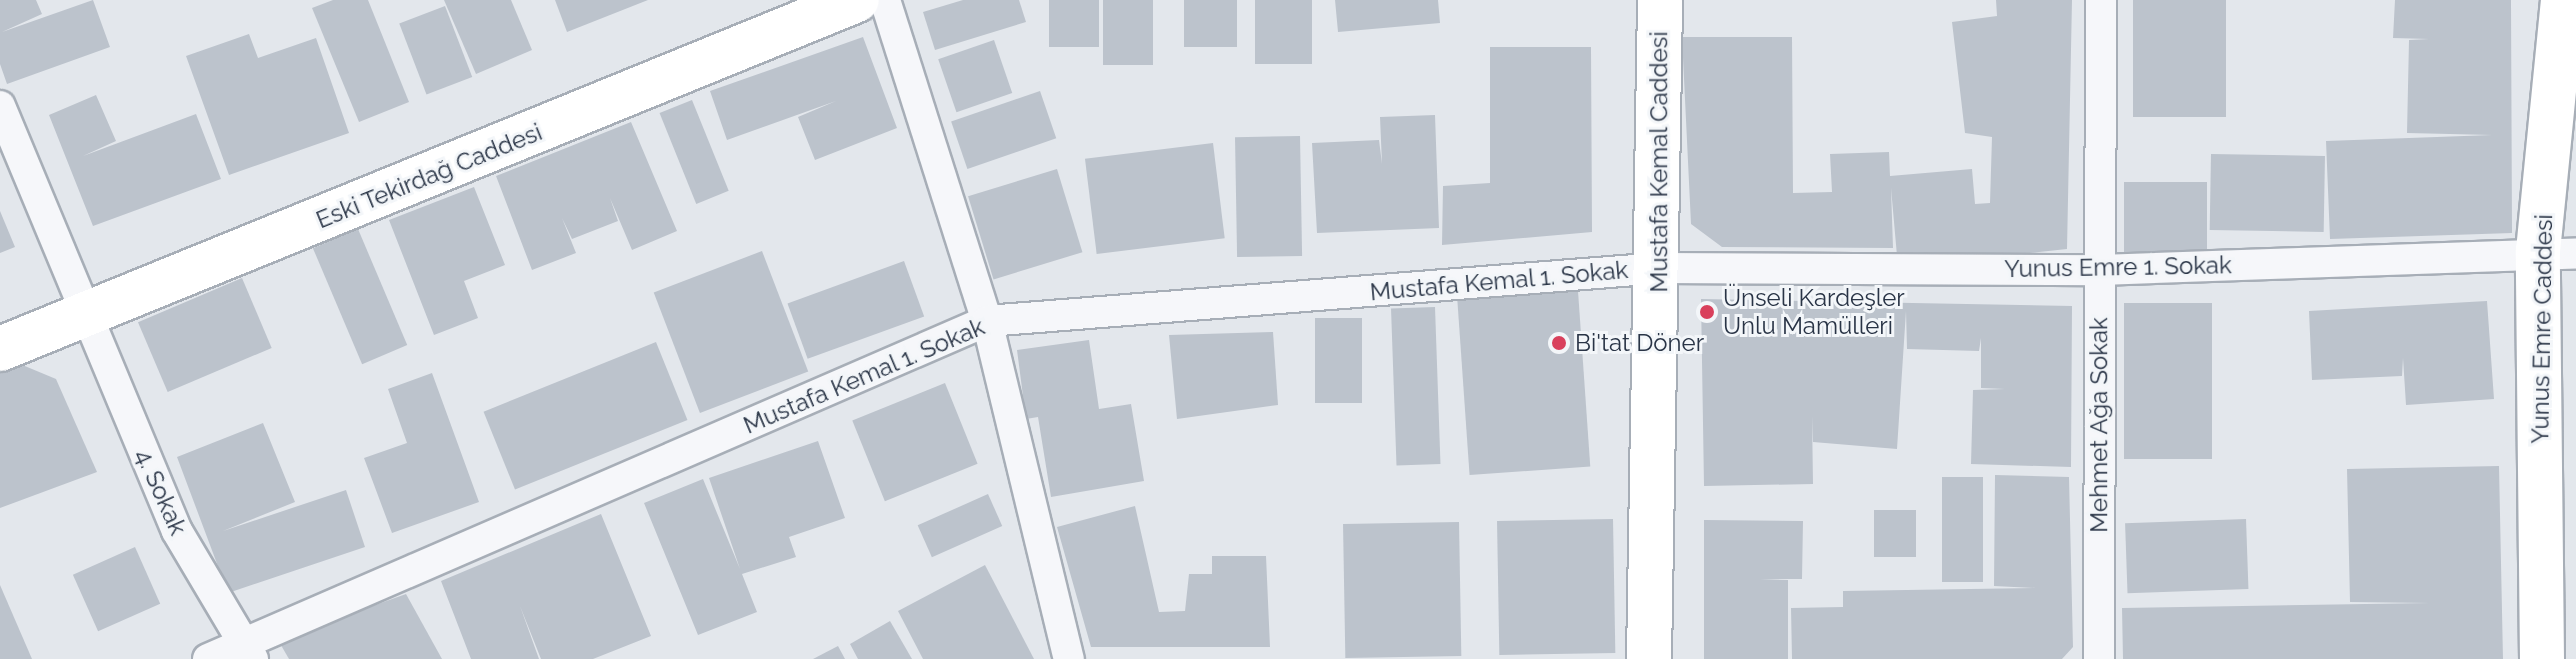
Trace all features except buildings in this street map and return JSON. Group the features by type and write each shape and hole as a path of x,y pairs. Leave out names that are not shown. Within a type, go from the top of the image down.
{"street":[{"name":"Eski Tekirdağ Caddesi","path":"0,349 84,318 857,0"},
{"path":"885,0 987,321 1069,659"},
{"name":"Mustafa Kemal Caddesi","path":"1649,659 1660,268 1660,0"},
{"name":"Mehmet Ağa Sokak","path":"2099,659 2101,0"},
{"name":"Yunus Emre Caddesi","path":"2542,659 2563,0"},
{"name":"4. Sokak","path":"0,106 84,318 177,531 249,652"},
{"name":"Yunus Emre 1. Sokak","path":"1660,268 2100,270 2557,252"},
{"name":"Mustafa Kemal 1. Sokak","path":"208,659 249,652 987,321 1660,268"}],"place":[{"name":"Ünseli Kardeşler Unlu Mamülleri","path":"1707,312"},
{"name":"Bi'tat Döner","path":"1559,343"}]}
